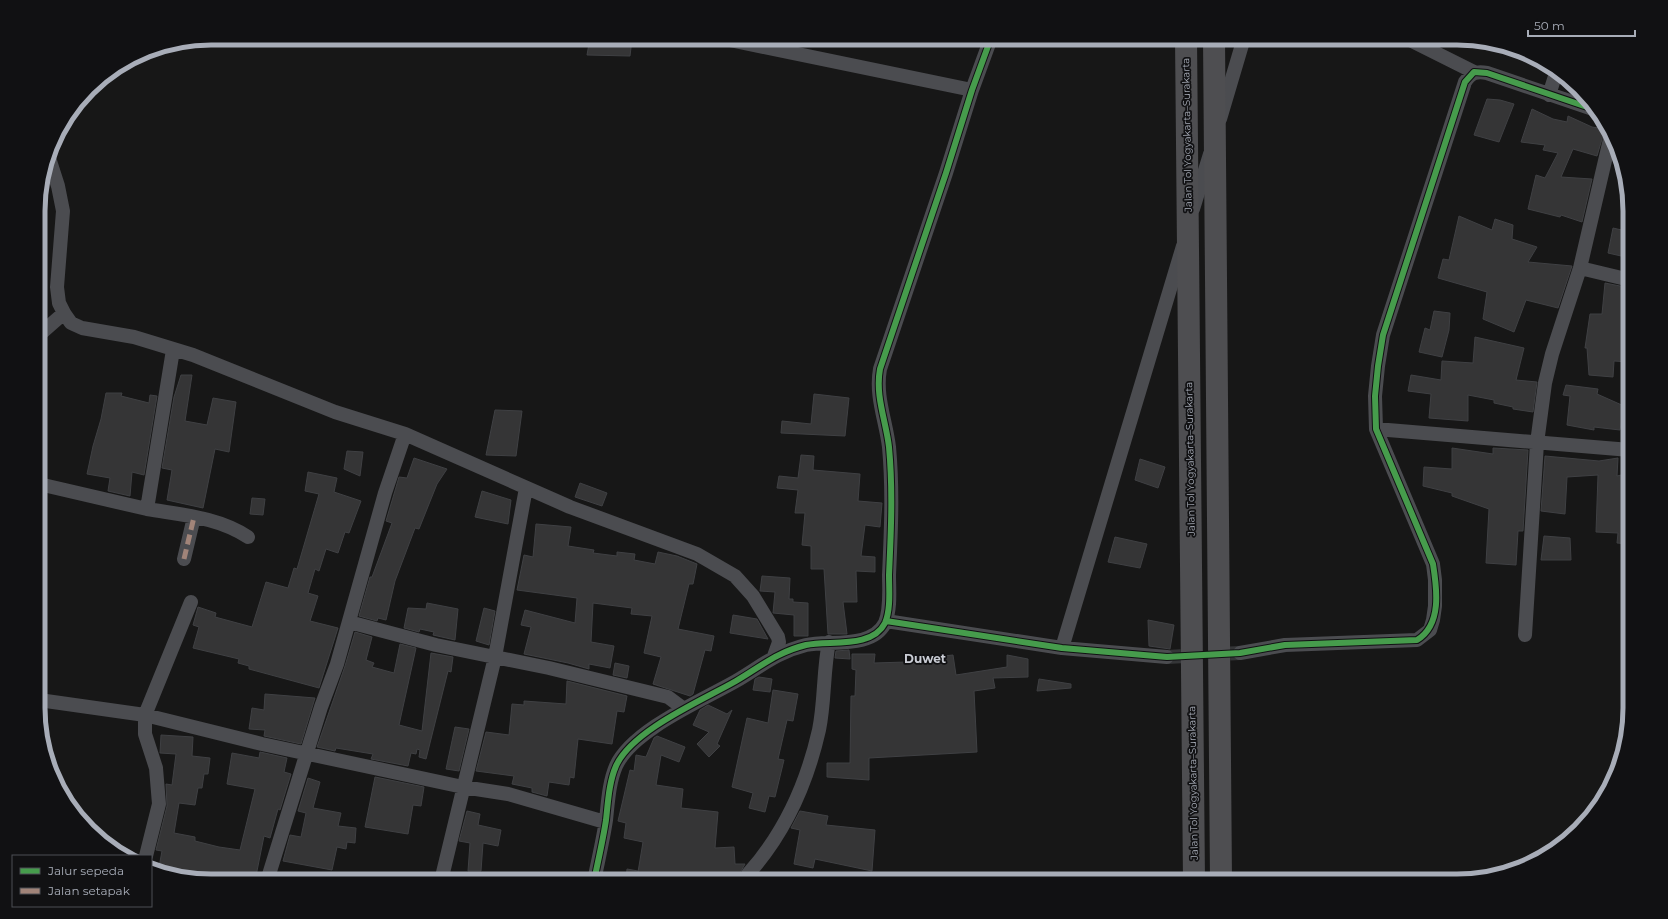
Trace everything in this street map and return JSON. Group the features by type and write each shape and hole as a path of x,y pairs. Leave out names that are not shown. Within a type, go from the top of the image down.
{"highway":[{"name":"Jalan Tol Yogyakarta–Surakarta","path":"1186,45 1194,874"},
{"path":"1214,45 1221,874"}],"street":[{"path":"754,45 972,90"},
{"path":"595,874 616,766 626,750 645,735 684,709 737,680 774,656 806,645 829,642 850,642 872,636 880,630 886,621 892,506 889,446 882,416 878,377 972,90 988,45"},
{"path":"1062,648 1242,45"},
{"path":"1420,45 1474,72 1487,73 1587,107"},
{"path":"1240,653 1285,645 1417,640 1430,630 1433,620 1436,594 1433,564 1376,429 1376,388 1384,335 1465,82 1474,72"},
{"path":"1549,95 1555,77"},
{"path":"1525,635 1537,443 1545,383 1552,354 1580,268 1609,145"},
{"path":"52,166 58,186 63,211 57,287 59,303 71,323 82,328 134,337 193,355 335,412 405,434 570,507 698,554 735,576 753,596 778,637 779,642 774,656"},
{"path":"1580,268 1623,278"},
{"path":"45,330 64,313"},
{"path":"147,509 174,350"},
{"path":"1376,429 1623,449"},
{"path":"269,874 300,779 306,753 337,664 386,494 405,434"},
{"path":"45,485 147,509 222,523 235,528 248,537"},
{"path":"443,874 495,657 526,488"},
{"path":"184,559 194,517"},
{"path":"146,855 159,804 156,768 145,734 145,715 191,602"},
{"path":"886,621 1062,648 1168,658"},
{"path":"349,622 436,645 668,697 684,709"},
{"path":"778,637 806,645"},
{"path":"748,874 764,856 800,794 819,729 829,642"},
{"path":"45,701 145,715 306,753 463,787 508,794 606,822"}],"building":[{"path":"589,45 631,45 630,56 587,55"},
{"path":"1487,99 1500,100 1514,104 1499,142 1474,135"},
{"path":"1532,109 1553,119 1567,122 1568,116 1592,127 1601,128 1604,133 1597,156 1573,149 1561,177 1592,179 1582,222 1561,215 1560,217 1528,209 1536,175 1545,178 1558,153 1543,150 1545,145 1521,142"},
{"path":"1459,216 1492,230 1495,219 1513,225 1512,239 1537,247 1528,262 1572,266 1558,308 1526,300 1514,332 1483,319 1487,292 1438,278 1443,259 1449,260"},
{"path":"1613,228 1623,230 1623,256 1608,253"},
{"path":"1605,283 1623,287 1623,362 1614,361 1613,377 1589,375 1587,348 1585,348 1590,314 1602,314"},
{"path":"1434,311 1450,313 1449,330 1442,357 1419,352 1425,328 1430,330"},
{"path":"1475,337 1524,348 1516,380 1537,382 1533,412 1513,409 1513,407 1494,403 1494,400 1468,395 1468,421 1429,418 1431,394 1408,391 1411,375 1441,380 1442,361 1473,363"},
{"path":"181,375 192,375 185,421 207,425 213,398 236,402 229,452 215,449 203,508 167,500 172,470 162,468 174,397"},
{"path":"1566,385 1598,389 1597,394 1623,406 1620,430 1594,427 1594,430 1567,425 1570,396 1563,395"},
{"path":"106,393 122,393 121,396 149,403 150,395 157,396 144,475 132,472 130,496 108,491 110,478 87,474"},
{"path":"814,394 849,398 845,436 781,433 782,421 811,424"},
{"path":"495,410 522,411 516,456 486,455"},
{"path":"1452,448 1493,454 1493,448 1528,450 1523,531 1518,531 1516,565 1486,563 1489,509 1452,496 1452,493 1423,486 1424,467 1452,469"},
{"path":"347,451 363,452 360,476 344,469"},
{"path":"801,455 814,456 813,470 860,474 858,501 882,503 880,527 865,525 861,556 875,557 875,572 856,571 857,602 843,602 847,634 828,634 824,569 811,569 811,546 802,545 805,513 795,513 798,490 777,488 779,476 798,478"},
{"path":"1545,456 1599,461 1618,458 1617,476 1623,475 1623,543 1617,543 1618,533 1596,532 1598,475 1567,477 1565,514 1541,511"},
{"path":"414,458 447,469 437,484 419,529 415,528 395,581 386,620 378,618 377,621 359,616 370,577 372,577 392,523 386,521 399,477 407,478"},
{"path":"1140,459 1165,467 1158,488 1135,480"},
{"path":"308,472 337,478 334,492 361,501 349,533 345,532 338,553 326,549 319,571 315,569 308,593 318,596 310,621 338,628 319,688 249,669 249,666 238,663 239,659 193,648 199,627 193,625 198,607 216,613 215,617 252,627 266,582 288,588 294,568 297,569 319,494 305,491"},
{"path":"580,483 607,493 602,506 575,497"},
{"path":"482,491 511,500 508,524 475,517"},
{"path":"252,498 265,499 263,515 250,514"},
{"path":"536,524 571,527 568,546 594,550 593,553 617,556 617,552 635,554 634,560 655,564 658,552 677,556 697,564 693,584 689,584 678,629 714,636 711,651 705,650 693,694 690,696 653,684 661,657 644,653 652,616 631,614 632,608 593,603 591,642 614,646 610,668 589,664 589,669 524,654 531,627 521,625 525,610 575,623 577,598 517,590 524,555 533,557"},
{"path":"1544,536 1570,538 1571,560 1541,560"},
{"path":"1115,537 1147,544 1140,568 1108,562"},
{"path":"762,576 790,578 789,599 793,599 793,602 808,603 808,636 794,636 794,615 773,613 775,592 760,591"},
{"path":"427,603 458,609 455,640 433,635 434,632 420,629 419,632 404,628 408,608 426,609"},
{"path":"484,608 495,611 489,645 476,641"},
{"path":"733,615 757,619 768,639 730,633"},
{"path":"1148,620 1174,625 1170,649 1149,646"},
{"path":"355,632 372,637 366,660 374,663 372,667 394,673 400,644 416,648 399,725 422,731 431,653 453,657 451,672 448,671 426,759 419,757 420,750 417,749 416,754 411,753 408,766 371,759 373,754 336,748 335,751 317,747"},
{"path":"849,650 850,659 835,658 836,651"},
{"path":"852,654 875,654 874,663 906,663 934,660 934,657 953,655 956,675 1007,667 1007,655 1028,659 1028,677 993,678 995,688 974,691 977,752 869,758 869,780 827,777 827,763 850,763 851,696 855,696 856,670 852,669"},
{"path":"615,663 629,666 627,678 613,675"},
{"path":"759,677 772,679 770,692 753,690 755,679"},
{"path":"1039,679 1071,684 1071,688 1037,691"},
{"path":"567,681 627,696 624,712 617,711 612,744 578,739 574,778 570,777 569,785 549,782 547,796 532,792 532,788 512,784 514,776 476,771 486,732 509,735 512,704 524,705 524,701 566,704"},
{"path":"773,690 798,694 793,721 787,720 778,759 784,760 775,797 769,796 765,812 749,808 753,793 732,787 747,718 768,723"},
{"path":"265,694 315,698 301,744 264,736 265,730 249,729 252,708 264,710"},
{"path":"708,705 727,714 732,710 717,744 720,746 709,757 697,744 709,732 693,725 700,710"},
{"path":"455,727 469,729 459,771 446,769"},
{"path":"161,735 193,737 192,756 210,758 208,774 204,774 202,788 198,788 195,805 179,803 174,833 195,837 195,841 240,850 255,789 227,784 232,753 259,758 260,752 287,758 284,772 291,774 280,810 278,809 270,838 264,836 256,874 200,874 159,865 162,851 156,850 167,806 166,784 172,785 176,754 160,753"},
{"path":"657,736 685,747 679,762 661,755 656,785 683,789 681,808 718,812 715,848 734,847 735,864 745,864 740,874 647,874 638,872 643,842 624,838 626,823 618,821 630,770 634,771 636,755 646,757 654,738"},
{"path":"375,777 424,787 421,806 413,805 408,834 365,827"},
{"path":"308,778 320,782 313,808 341,813 338,826 356,828 355,843 347,842 346,849 337,847 332,870 283,861 290,835 301,837 306,813 298,811"},
{"path":"467,811 480,814 478,825 501,830 498,846 483,843 481,871 468,871 470,843 459,841"},
{"path":"800,811 828,816 826,825 875,830 872,871 815,859 813,868 794,864 800,830 791,828"},
{"path":"627,869 638,871 638,874 627,874"}],"tunnel":[{"path":"1167,657 1240,653"}],"marked path":[{"path":"184,559 194,517"}],"cycle path":[{"path":"595,874 606,820 609,792 614,772 624,753 637,740 652,728 670,717 736,681 769,660 806,645 850,642 871,637 879,631 885,623 889,599 891,495 888,437 879,389 880,369 946,173 972,90 988,45"},
{"path":"886,621 1062,648 1167,657 1240,653 1285,645 1417,640 1431,625 1436,606 1436,584 1433,564 1376,429 1375,396 1383,335 1465,82 1474,72 1487,73 1586,107"}],"district":[{"name":"Duwet","path":"925,658"}]}
